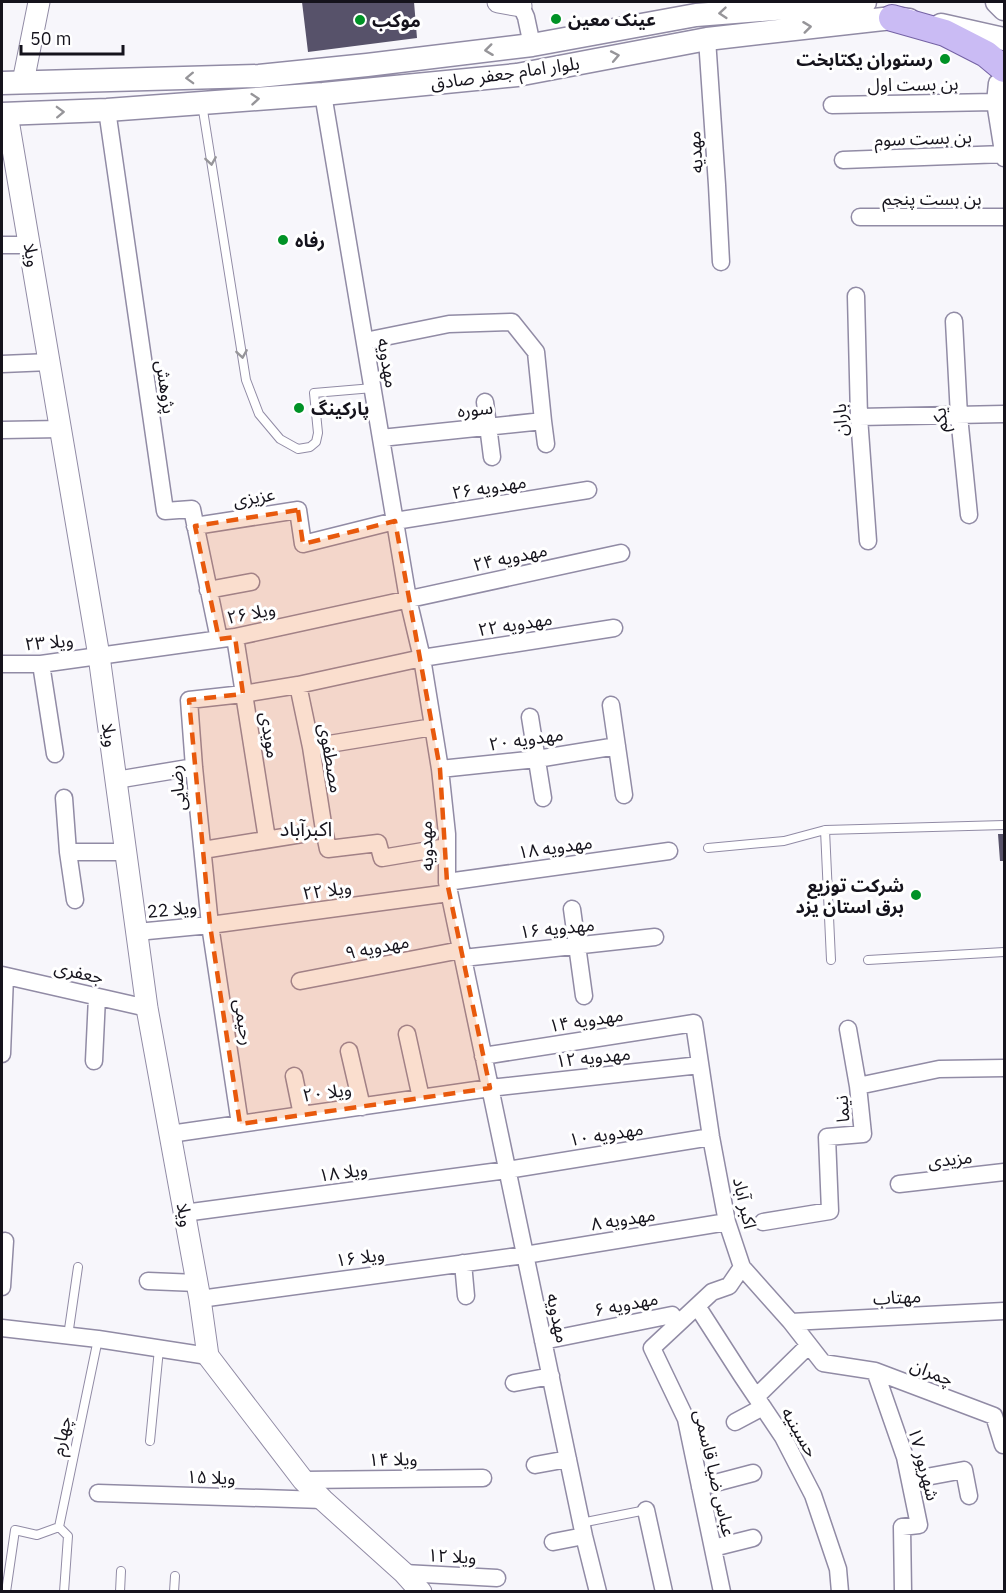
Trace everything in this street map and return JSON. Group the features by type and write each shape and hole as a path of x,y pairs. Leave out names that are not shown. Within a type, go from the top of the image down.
{"main road":[{"name":"بلوار امام جعفر صادق","path":"12,83 259,76 532,45 696,8 865,2"},
{"path":"1001,2 1005,9"},
{"name":"بلوار امام جعفر صادق","path":"4,114 107,110 323,94 517,75 707,39 892,18 929,22 1002,37"},
{"path":"892,18 945,33 986,54 1001,76"}],"street":[{"path":"12,83 39,2"},
{"path":"498,2 522,4 532,45"},
{"name":"مهديه","path":"707,39 721,262"},
{"path":"1001,76 995,102 1004,156"},
{"name":"مهدویه","path":"323,94 408,599 422,658 440,769 447,834 448,887 550,1376 598,1592"},
{"name":"بن بست اول","path":"832,105 995,102"},
{"name":"پژوهش","path":"107,110 165,511 192,509 195,526"},
{"name":"ویلا","path":"4,114 30,245 99,656 147,1008 208,1356 303,1480 404,1573 421,1592"},
{"name":"بن بست سوم","path":"843,160 1004,156"},
{"name":"بن بست پنجم","path":"860,217 1005,218"},
{"path":"2,245 30,245"},
{"name":"باران","path":"856,296 859,417 868,541"},
{"name":"یکم","path":"954,321 959,416 969,515"},
{"path":"365,340 449,324 512,322 536,352 546,444"},
{"path":"2,364 50,362"},
{"path":"486,402 492,457"},
{"path":"859,417 1005,414"},
{"name":"سوره","path":"381,438 543,421"},
{"path":"2,430 61,429"},
{"name":"مهدویه ۲۶","path":"395,521 588,490"},
{"name":"عزیزی","path":"195,526 298,510 303,544 395,521"},
{"path":"195,526 208,590 227,638"},
{"name":"مهدویه ۲۴","path":"408,599 621,553"},
{"path":"208,590 251,582"},
{"name":"ویلا ۲۶","path":"99,656 227,638 408,599"},
{"name":"مهدویه ۲۲","path":"422,658 614,628"},
{"name":"مویدی","path":"227,638 243,694 267,839"},
{"name":"ویلا ۲۳","path":"2,664 41,664 99,656"},
{"path":"243,694 298,685 422,658"},
{"path":"41,664 55,754"},
{"name":"مصطفوی","path":"298,685 328,849 378,843 382,858 447,847"},
{"name":"رضایی","path":"210,925 189,700 243,694"},
{"path":"611,705 624,795"},
{"path":"530,717 543,798"},
{"path":"311,747 433,727"},
{"name":"مهدویه ۲۰","path":"440,769 537,759 617,746"},
{"path":"116,780 194,767"},
{"path":"64,798 68,852 75,900"},
{"path":"202,850 302,834"},
{"name":"مهدویه ۱۸","path":"448,887 669,851"},
{"path":"68,852 126,852"},
{"name":"ویلا ۲۲","path":"210,925 448,887"},
{"path":"572,909 584,996"},
{"name":"ویلا 22","path":"137,932 210,925"},
{"name":"رحیمی","path":"210,925 240,1124"},
{"name":"مهدویه ۱۶","path":"462,954 577,946 655,937"},
{"name":"مهدویه ۹","path":"300,981 462,954"},
{"path":"2,1054 3,976"},
{"name":"جعفری","path":"3,976 147,1008"},
{"path":"94,1061 97,997"},
{"name":"مهدویه ۱۴","path":"483,1056 694,1023"},
{"name":"اکبر آباد","path":"694,1023 711,1137 727,1222 742,1267 791,1322 823,1363"},
{"path":"848,1029 858,1086"},
{"path":"408,1034 421,1098"},
{"path":"349,1051 362,1107"},
{"name":"مهدویه ۱۲","path":"490,1088 700,1065"},
{"name":"نیما","path":"763,1222 830,1211 827,1137 863,1134 858,1086 939,1069 1005,1068"},
{"path":"294,1076 303,1115"},
{"name":"ویلا ۲۰","path":"170,1134 490,1088"},
{"name":"مهدویه ۱۰","path":"507,1170 711,1137"},
{"name":"ویلا ۱۸","path":"184,1213 507,1170"},
{"name":"مزیدی","path":"899,1184 1005,1172"},
{"name":"مهدویه ۸","path":"525,1255 727,1222"},
{"path":"2,1287 5,1241"},
{"name":"ویلا ۱۶","path":"148,1281 198,1291 525,1255"},
{"path":"463,1263 466,1296"},
{"name":"عباس ضیا قاسمی","path":"722,1592 686,1419 652,1348 712,1292 729,1286 742,1267"},
{"name":"حسینیه","path":"697,1306 783,1437 813,1495 838,1569 840,1592"},
{"name":"مهتاب","path":"791,1322 1005,1311"},
{"name":"مهدویه ۶","path":"543,1341 672,1315 678,1323"},
{"path":"2,1328 98,1339 208,1356"},
{"path":"735,1422 760,1402 810,1345"},
{"name":"چمران","path":"823,1363 874,1371 994,1416 1004,1447"},
{"name":"۱۷ شهریور","path":"874,1371 905,1457 919,1525 902,1527 903,1592"},
{"path":"514,1383 550,1376"},
{"path":"535,1465 568,1459"},
{"path":"910,1480 964,1470 969,1496"},
{"path":"700,1487 753,1473"},
{"name":"ویلا ۱۴","path":"303,1480 483,1478"},
{"name":"ویلا ۱۵","path":"98,1493 323,1500"},
{"path":"645,1509 663,1592"},
{"path":"553,1542 583,1529"},
{"path":"713,1548 753,1538"},
{"name":"ویلا ۱۲","path":"404,1573 497,1578"}],"lane":[{"path":"202,103 246,380 259,414 280,439 298,449 310,447 316,442 318,433 314,393 373,388"},
{"path":"708,848 784,841 825,830 1005,825"},
{"path":"825,830 831,960"},
{"path":"868,960 1005,952"},
{"path":"68,1336 78,1267"},
{"name":"چهارم","path":"58,1527 98,1339"},
{"path":"150,1442 159,1349"},
{"path":"583,1529 645,1509"},
{"path":"6,1592 15,1530 37,1535 58,1527 68,1536 64,1592"},
{"path":"120,1592 121,1570"},
{"path":"174,1592 175,1576"}],"highlighted area":[{"path":"298,510 303,544 395,521 440,769 447,882 490,1088 240,1124 210,925 189,700 243,694 235,637 219,639 195,526"}],"building":[{"name":"موکب","path":"302,2 414,2 417,38 308,52"},
{"path":"998,834 1004,834 1004,861 1000,861"}],"place":[{"name":"عینک معین","path":"556,19"},
{"name":"موکب","path":"360,20"},
{"name":"رستوران یکتابخت","path":"945,59"},
{"name":"رفاه","path":"283,240"},
{"name":"پارکینگ","path":"299,408"},
{"name":"شرکت توزیع برق استان یزد","path":"916,895"}],"district":[{"name":"اکبرآباد","path":"306,828"}]}
